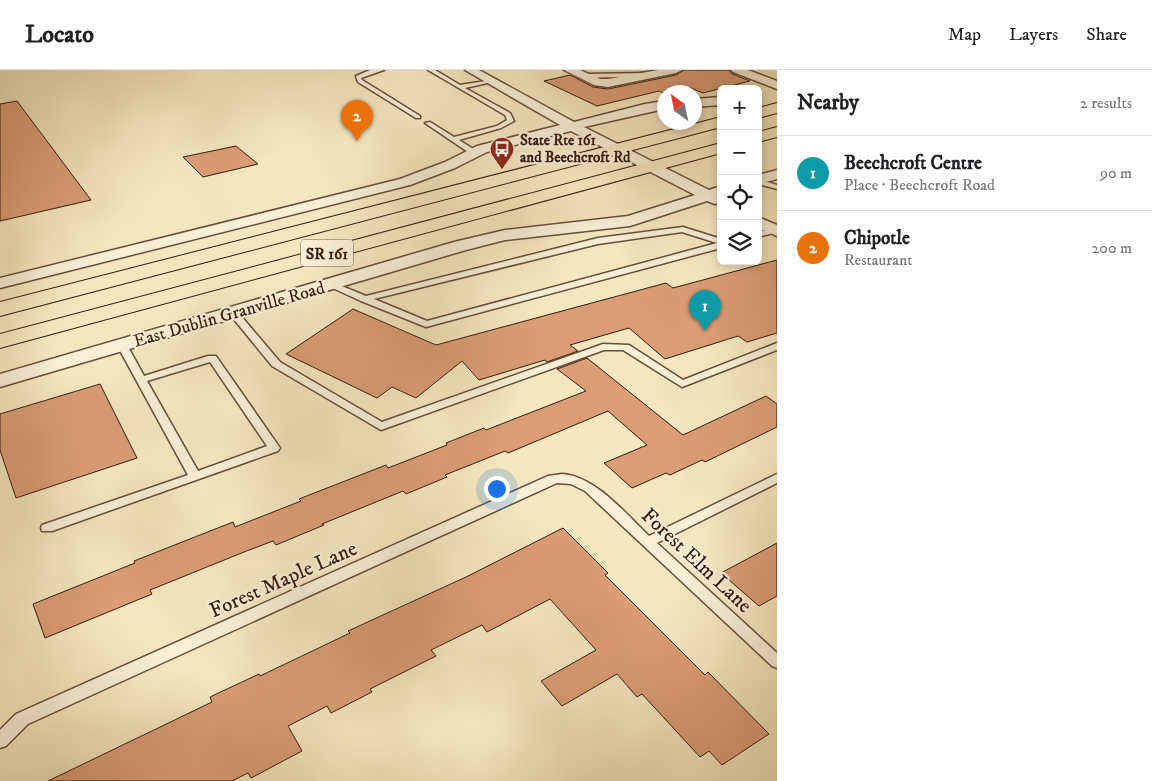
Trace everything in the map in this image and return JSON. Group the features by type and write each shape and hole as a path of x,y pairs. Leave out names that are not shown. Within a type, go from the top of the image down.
{"main road":[{"path":"762,112 777,108"},
{"path":"762,122 777,118"},
{"name":"SR 161","path":"0,309 717,123"},
{"path":"762,136 777,132"},
{"path":"654,167 668,148 717,134"},
{"path":"331,252 460,208 601,168 618,148"},
{"name":"East Dublin Granville Road","path":"0,341 717,149"}],"street":[{"path":"470,70 571,126 716,196"},
{"path":"570,70 598,82 608,83 676,70"},
{"path":"737,70 777,85"},
{"path":"762,93 777,89"},
{"path":"702,102 717,101"},
{"path":"0,283 405,182 450,165 474,152 523,137 657,106"},
{"path":"762,180 777,174"},
{"name":"East Dublin Granville Road","path":"0,381 233,312 505,235 630,221 716,196"},
{"path":"762,224 776,231"}],"lane":[{"path":"381,70 358,77 360,81 418,117"},
{"path":"431,70 508,114 511,121 507,124 453,139"},
{"path":"459,87 490,81"},
{"path":"428,123 474,152"},
{"path":"762,182 777,187"},
{"path":"364,299 598,241 684,230 717,242"},
{"path":"762,234 776,231"},
{"path":"330,284 426,324 717,245"},
{"path":"233,312 276,364 381,426 603,347 625,347 682,384 777,346"},
{"path":"122,345 195,477"},
{"path":"47,528 274,448 212,358 141,380"},
{"name":"Forest Maple Lane","path":"0,741 22,719 552,479 565,477 579,481 589,488"},
{"path":"648,542 777,478"},
{"name":"Forest Elm Lane","path":"589,488 777,662"}],"building":[{"path":"684,70 729,70 732,74 750,81 734,85 717,85 717,89 703,93 702,85 657,85 657,91 597,106 544,81 570,75 593,87 608,89 676,75"},
{"path":"17,101 91,200 0,221 0,104"},
{"path":"236,146 258,164 203,177 183,157"},
{"path":"777,260 777,333 747,342 738,336 665,359 629,328 570,345 578,351 547,362 545,360 479,380 462,361 416,398 392,387 377,398 286,354 353,309 436,345 666,283 673,288"},
{"path":"587,358 683,435 766,396 777,404 777,427 705,462 702,460 670,475 666,473 632,488 604,463 647,445 608,411 508,453 505,451 445,475 447,477 406,494 403,491 276,545 273,541 244,552 150,590 152,594 45,638 33,604 233,522 235,527 301,501 299,499 386,465 388,468 484,428 486,430 586,391 557,369"},
{"path":"100,384 137,458 16,498 0,450 0,414"},
{"path":"563,528 608,573 605,575 705,675 708,672 769,734 722,765 709,751 700,757 642,694 637,697 617,674 562,706 541,681 596,650 550,599 487,632 482,625 431,650 436,656 370,689 372,692 331,713 327,706 288,726 302,751 251,778 248,773 232,781 48,781 212,702 210,697 259,674 260,676 350,633 348,631 466,577"},
{"path":"777,543 777,596 759,606 721,573"}],"place":[{"name":"Chipotle","path":"357,141"},
{"name":"State Rte 161 and Beechcroft Rd","path":"502,170"},
{"name":"Beechcroft Centre","path":"705,331"}]}
